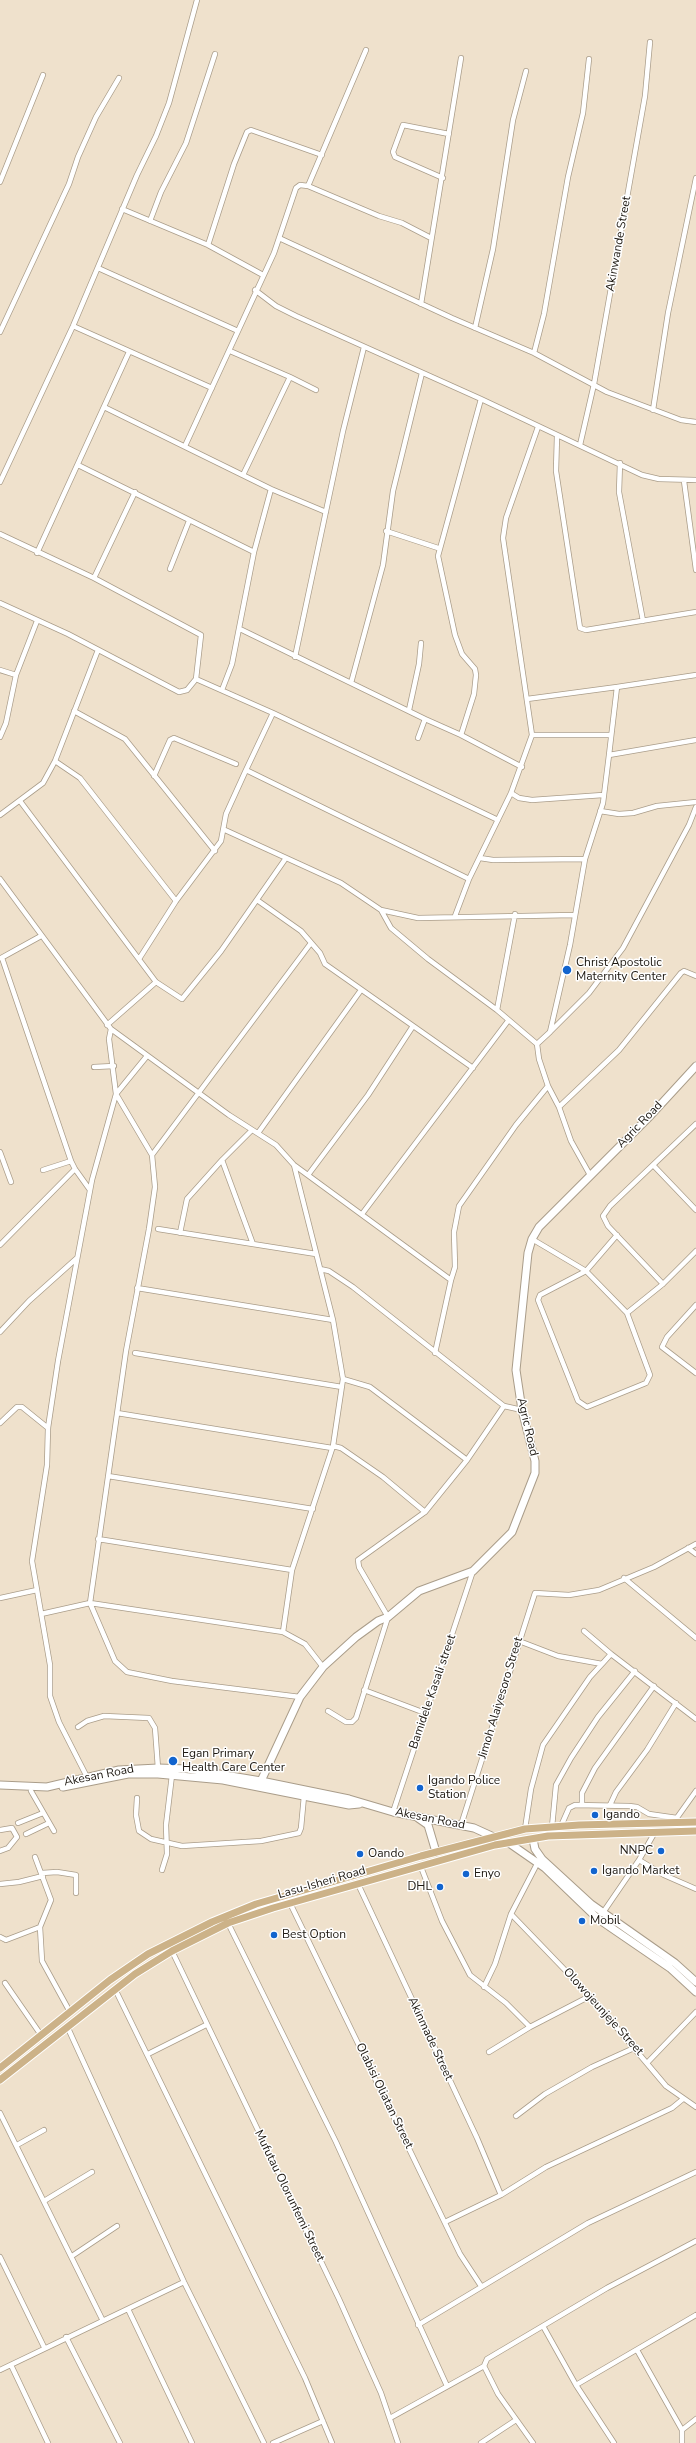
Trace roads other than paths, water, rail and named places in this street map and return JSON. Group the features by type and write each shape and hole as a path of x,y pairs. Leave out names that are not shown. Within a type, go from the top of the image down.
{"main road":[{"name":"Lasu-Isheri Road","path":"0,2068 70,2012 148,1954 212,1922 287,1894 436,1852 496,1838 525,1829 676,1820 696,1822"},
{"name":"Lasu-Isheri Road","path":"0,2080 115,1988 172,1951 228,1923 290,1903 495,1845 580,1834 696,1831"}],"street":[{"path":"0,482 73,326 122,209 169,103 197,0"},
{"name":"Akinwande Street","path":"580,445 594,384 645,96 650,42"},
{"path":"308,186 366,50"},
{"path":"150,221 161,192 186,143 215,54"},
{"path":"421,304 431,238 443,178 461,58"},
{"path":"534,354 542,322 568,177 584,113 589,59"},
{"path":"475,328 493,249 513,120 526,71"},
{"path":"0,182 43,75"},
{"path":"0,332 69,184 78,157 96,118 119,78"},
{"path":"443,178 395,157 393,152 402,125 449,134"},
{"path":"208,245 234,164 247,132 252,130 322,155"},
{"path":"653,410 668,313 696,178"},
{"path":"185,446 230,351 255,290 279,238 296,188 300,185 308,186 379,216 402,223 431,238"},
{"path":"122,209 208,245 263,275"},
{"path":"279,238 421,304 534,354 607,392 681,420 696,422"},
{"path":"98,268 238,331"},
{"path":"255,290 276,306 648,477 684,481 696,480"},
{"path":"73,326 212,388"},
{"path":"295,657 326,512 364,347"},
{"path":"230,351 316,390"},
{"path":"37,553 129,352"},
{"path":"351,683 383,565 386,531 393,491 422,373"},
{"path":"242,474 290,377"},
{"path":"460,735 474,694 476,675 475,669 462,654 455,635 439,567 438,548 481,399"},
{"path":"104,407 270,489 326,512"},
{"path":"455,916 469,879 511,793 522,767 532,736 503,538 506,518 538,427"},
{"path":"557,436 556,471 580,628 586,630 696,612"},
{"path":"620,463 619,492 643,621"},
{"path":"78,465 254,552"},
{"path":"684,481 696,570"},
{"path":"222,690 232,664 254,552 270,489"},
{"path":"94,578 135,492"},
{"path":"170,569 189,521"},
{"path":"386,531 438,548"},
{"path":"0,534 37,553 94,578 201,635 196,679 187,690 179,692 68,634 0,603"},
{"path":"0,737 6,723 16,675 37,621"},
{"path":"240,629 295,657 409,710 522,767"},
{"path":"409,710 419,664 421,644"},
{"path":"0,815 43,783 55,761 98,650"},
{"path":"0,670 16,675"},
{"path":"527,699 696,675"},
{"path":"196,679 273,713 498,820"},
{"path":"550,1032 570,945 574,914 585,860 600,811 609,755 617,687"},
{"path":"74,711 121,736 215,851"},
{"path":"139,959 176,901 215,851 224,830 226,814 273,713"},
{"path":"418,738 425,719"},
{"path":"532,736 611,735"},
{"path":"154,776 170,740 174,738 236,764"},
{"path":"609,755 696,740"},
{"path":"55,761 80,778 176,901"},
{"path":"246,770 469,879"},
{"path":"511,793 520,798 532,800 603,795"},
{"path":"20,801 156,982 182,999 221,951 286,858"},
{"path":"600,811 619,814 633,813 657,806 696,802"},
{"path":"537,1044 589,993 623,948 689,825 696,807"},
{"path":"224,830 341,884 381,910 418,918 515,914 574,914"},
{"path":"480,858 493,860 585,860"},
{"path":"0,879 111,1029 252,1130 276,1145 294,1165 452,1280"},
{"path":"257,900 302,932 320,952 325,964 473,1068"},
{"path":"381,910 391,928 434,964 497,1010 508,1021 537,1044 539,1059 548,1086 559,1107 571,1141 590,1175"},
{"path":"497,1010 515,914"},
{"path":"41,936 1,958 75,1170 90,1190"},
{"path":"152,1155 311,943"},
{"path":"559,1107 619,1050 681,973 684,971 696,976"},
{"path":"107,1025 156,982"},
{"path":"258,1133 361,990"},
{"path":"362,1214 508,1021"},
{"path":"308,1175 368,1095 413,1026"},
{"path":"87,1777 59,1722 50,1696 50,1664 37,1590 33,1555 47,1465 48,1428 77,1258 90,1190 116,1094 114,1066 109,1039 111,1029"},
{"path":"116,1094 147,1056"},
{"path":"94,1067 114,1066"},
{"name":"Agric Road","path":"261,1781 300,1698 323,1668 356,1637 378,1621 388,1617 425,1587 473,1572 512,1532 535,1473 535,1461 522,1410 516,1365 528,1253 532,1239 539,1226 651,1115 696,1066"},
{"path":"435,1353 455,1267 454,1232 459,1206 516,1125 548,1086"},
{"path":"116,1094 152,1155 155,1187 117,1413 98,1538 90,1603 115,1661 122,1670 172,1681 300,1698"},
{"path":"663,1284 604,1220 604,1213 696,1124"},
{"path":"180,1233 187,1200 222,1160 252,1130"},
{"path":"0,1152 11,1182"},
{"path":"222,1160 253,1244"},
{"path":"43,1170 72,1161"},
{"path":"283,1632 292,1570 332,1447 343,1379 333,1320 294,1165"},
{"path":"652,1165 696,1210"},
{"path":"0,1171 6,1168"},
{"path":"0,1245 75,1170"},
{"path":"158,1229 316,1254"},
{"path":"532,1239 586,1270 627,1313 648,1365 650,1378 646,1383 587,1407 581,1405 578,1401 538,1300 540,1295 586,1270 617,1235"},
{"path":"627,1313 663,1284 696,1251"},
{"path":"0,1332 29,1301 77,1258"},
{"path":"320,1269 329,1271 353,1287 504,1406 522,1410"},
{"path":"137,1288 333,1320"},
{"path":"695,1370 662,1347 671,1332 696,1305"},
{"path":"135,1353 342,1387"},
{"path":"343,1379 370,1387 467,1460"},
{"path":"328,1711 341,1720 352,1722 356,1718 388,1617 359,1567 358,1560 425,1512 467,1460 504,1406"},
{"path":"0,1423 17,1407 22,1407 48,1428"},
{"path":"117,1413 342,1448 383,1477 425,1512"},
{"path":"108,1476 313,1509"},
{"path":"98,1538 292,1570"},
{"path":"696,1544 654,1566 624,1578 696,1638"},
{"path":"688,1548 696,1554"},
{"name":"Bamidele Kasali street","path":"393,1812 473,1572"},
{"name":"Jimoh Alaiyesoro Street","path":"461,1825 535,1593 585,1594 624,1578"},
{"path":"0,1598 37,1590"},
{"path":"41,1614 90,1603 283,1632 305,1644 323,1668"},
{"path":"584,1631 611,1654 696,1719"},
{"path":"519,1641 549,1654 602,1664"},
{"path":"525,1829 531,1790 543,1745 590,1677 611,1654"},
{"path":"552,1827 556,1785 571,1758 598,1717 635,1671"},
{"path":"582,1805 582,1793 595,1768 654,1686"},
{"path":"364,1690 425,1713"},
{"path":"610,1805 616,1792 647,1750 676,1703"},
{"path":"78,1727 88,1721 104,1716 149,1718 155,1728 158,1768"},
{"name":"Akesan Road","path":"0,1785 47,1787 87,1777 158,1768 188,1769 261,1781 345,1798 393,1812 461,1825 485,1832 496,1838"},
{"name":"Akesan Road","path":"0,1789 31,1791 76,1785 128,1772 172,1774 223,1780 350,1805 363,1804"},
{"path":"162,1870 168,1844 166,1825 172,1774"},
{"path":"31,1791 54,1831"},
{"path":"562,1826 569,1808 582,1805 637,1807 649,1814 676,1820 696,1791"},
{"path":"137,1798 136,1815 139,1831 145,1837 168,1844 182,1846 260,1841 299,1833 301,1828 304,1796"},
{"path":"18,1823 43,1813"},
{"path":"416,1817 428,1825 436,1852"},
{"path":"26,1834 49,1823"},
{"path":"0,1830 12,1828 17,1837 8,1848 0,1851"},
{"path":"602,1914 639,1860 655,1832"},
{"path":"533,1839 535,1849 542,1859 602,1914 675,1963 696,1982"},
{"path":"509,1843 538,1862 597,1918 670,1968 696,1992"},
{"path":"35,1857 51,1900 40,1927 42,1961 70,2012"},
{"path":"639,1860 664,1875 696,1889"},
{"path":"484,1987 497,1960 511,1914 538,1862"},
{"path":"421,1867 442,1921 470,1975 506,2003 530,2027"},
{"path":"0,1884 57,1872 76,1875 76,1893"},
{"name":"Akinmade Street","path":"358,1884 477,2138 501,2195"},
{"name":"Olabisi Oliatan Street","path":"290,1903 460,2254 482,2286"},
{"name":"Olowojeunjeje Street","path":"511,1914 590,1996 634,2048 648,2062 666,2086 683,2100 696,2107"},
{"path":"228,1923 336,2142 384,2244 418,2325 447,2386"},
{"path":"0,1937 6,1940 40,1927"},
{"name":"Mufutau Olorunfemi Street","path":"172,1951 206,2025 339,2299 390,2418 398,2443"},
{"path":"4,1983 41,2035"},
{"path":"115,1988 305,2378 332,2443"},
{"path":"489,2052 530,2027 590,1996"},
{"path":"648,2062 696,2012"},
{"path":"148,2054 206,2025"},
{"path":"67,2026 184,2282 264,2443"},
{"path":"516,2116 545,2094 592,2067 634,2048"},
{"path":"445,2222 501,2195 541,2170 672,2108 683,2100"},
{"path":"0,2113 17,2144 102,2319"},
{"path":"17,2144 44,2130"},
{"path":"44,2201 92,2172"},
{"path":"418,2325 588,2223 696,2172"},
{"path":"72,2256 117,2226"},
{"path":"390,2418 484,2366 487,2359 543,2326 696,2241"},
{"path":"0,2257 44,2348"},
{"path":"0,2370 102,2319 128,2309 184,2282"},
{"path":"128,2309 192,2443"},
{"path":"576,2385 696,2315"},
{"path":"543,2326 576,2385 614,2443"},
{"path":"66,2337 120,2443"},
{"path":"637,2350 682,2430 682,2443"},
{"path":"11,2365 48,2443"},
{"path":"484,2366 498,2394 533,2443"},
{"path":"682,2430 696,2419"},
{"path":"481,2443 516,2420"},
{"path":"274,2443 323,2421"}],"place":[{"name":"Christ Apostolic Maternity Center","path":"567,970"},
{"name":"Egan Primary Health Care Center","path":"173,1761"},
{"name":"Igando Police Station","path":"420,1788"},
{"name":"Igando","path":"595,1815"},
{"name":"NNPC","path":"661,1851"},
{"name":"Oando","path":"360,1854"},
{"name":"Igando Market","path":"594,1871"},
{"name":"Enyo","path":"466,1874"},
{"name":"DHL","path":"440,1887"},
{"name":"Mobil","path":"582,1921"},
{"name":"Best Option","path":"274,1935"}]}
